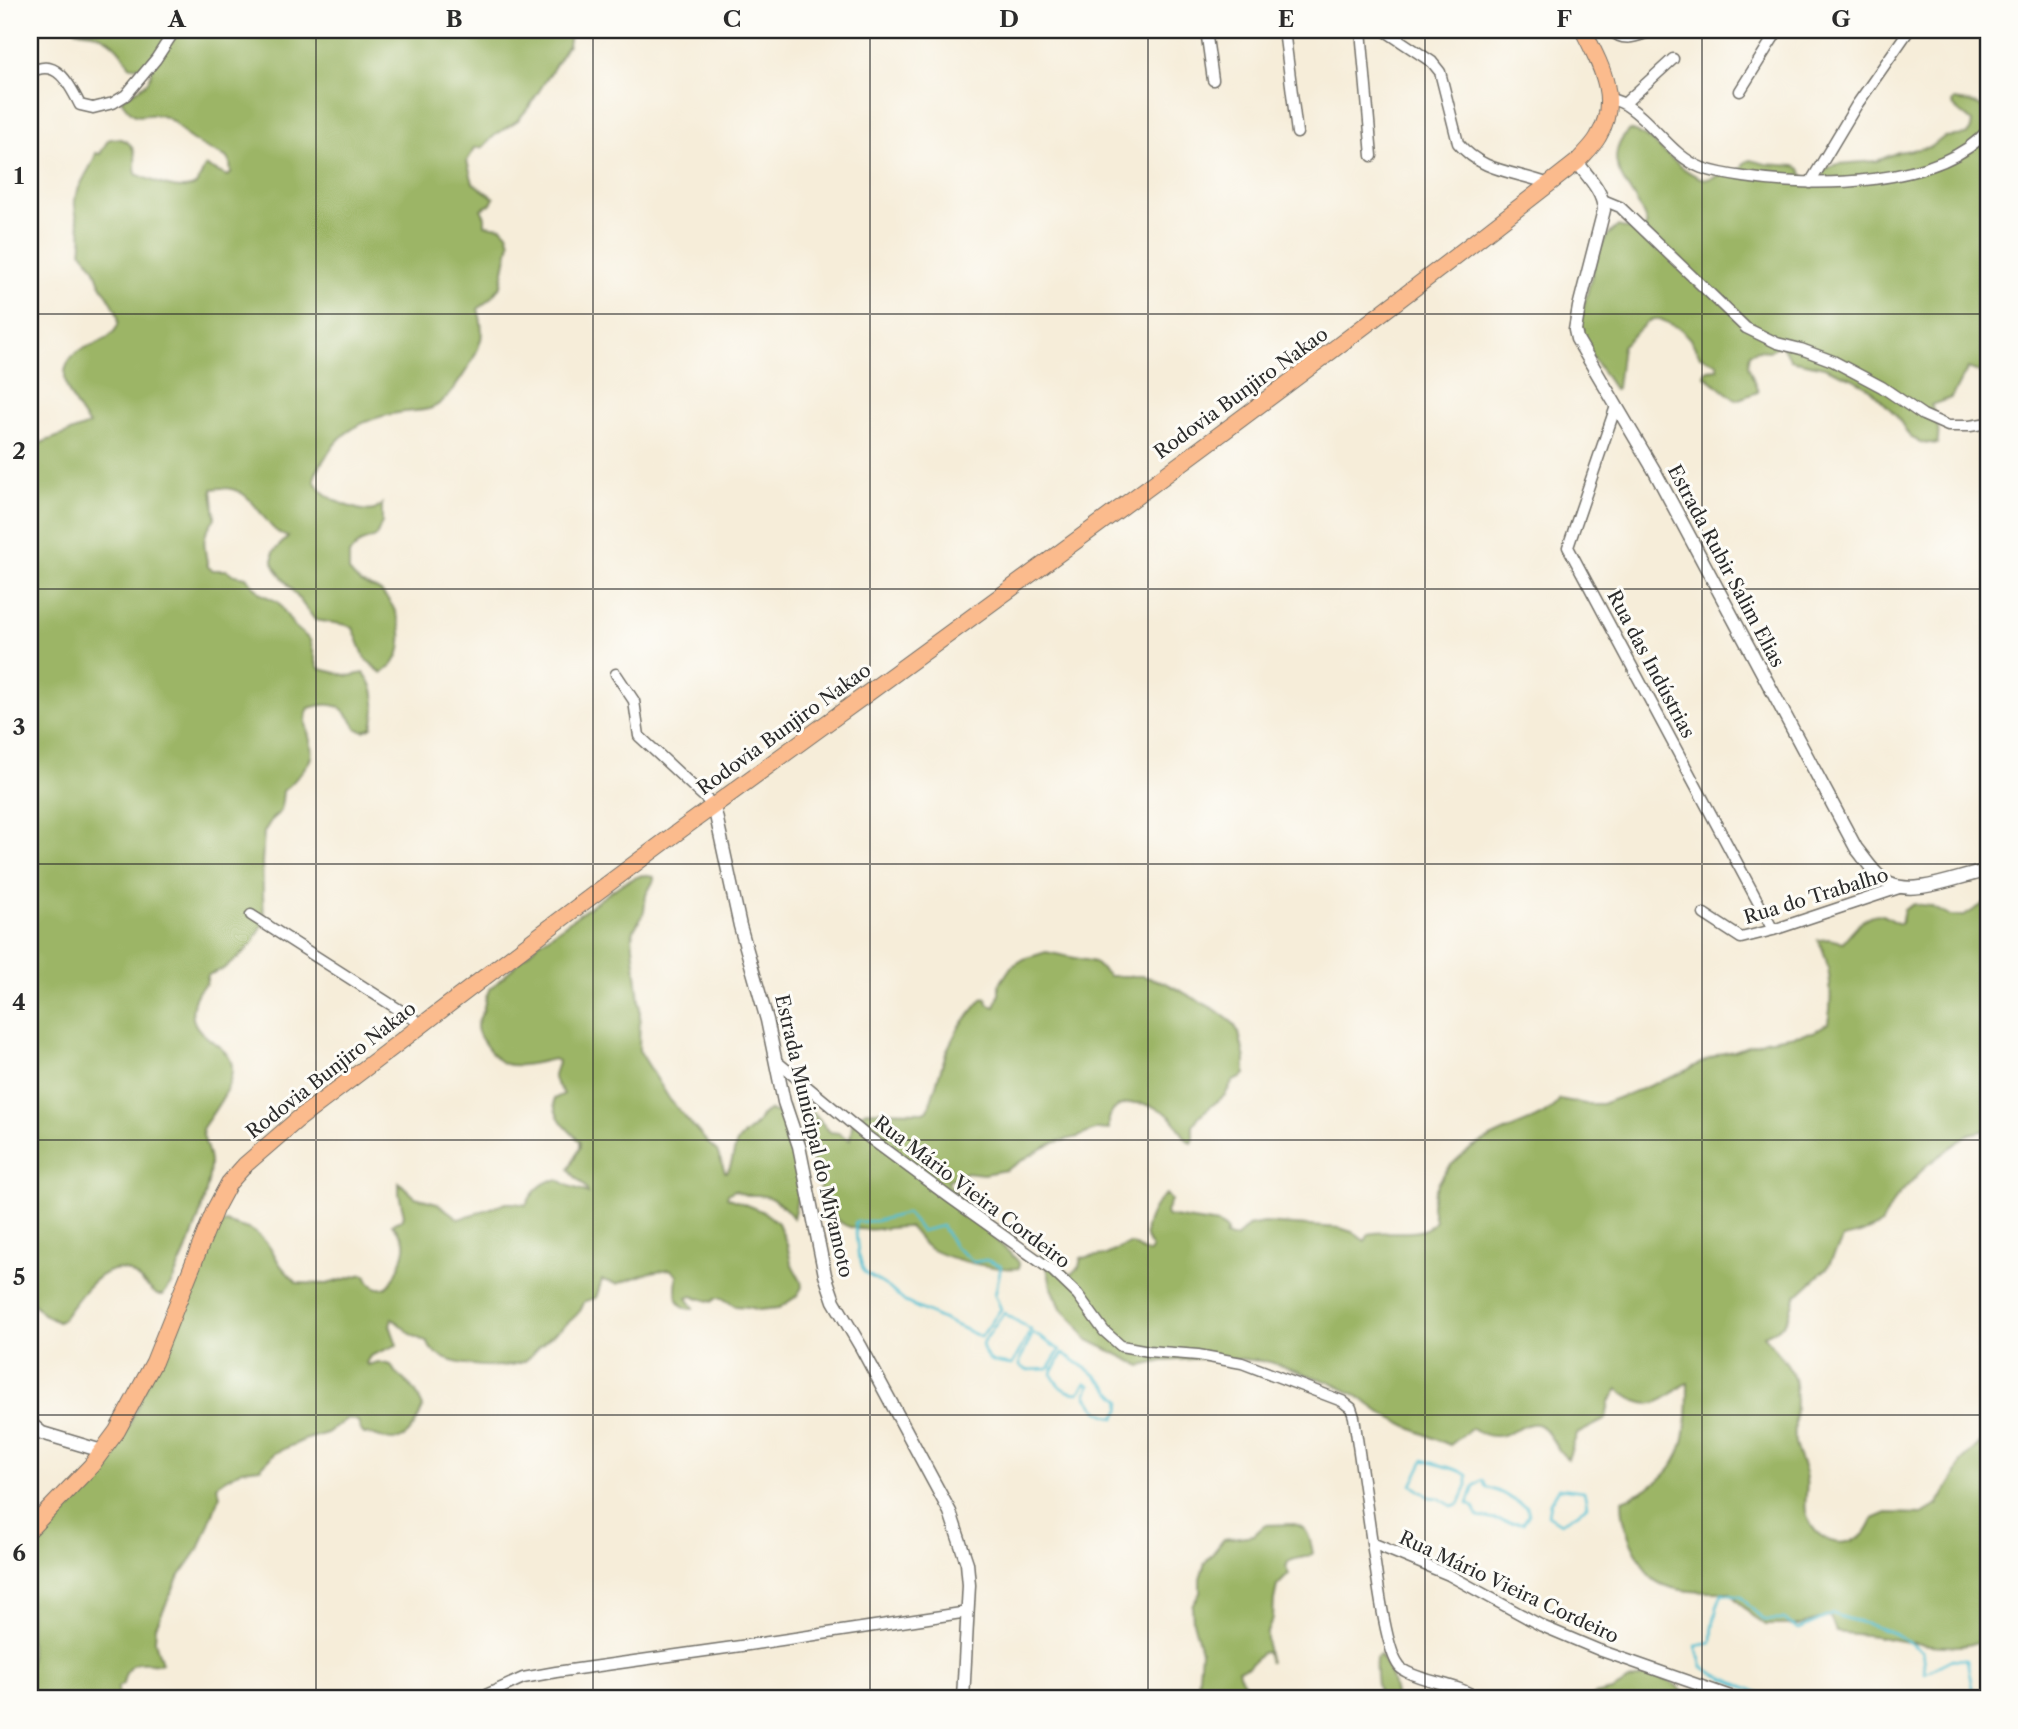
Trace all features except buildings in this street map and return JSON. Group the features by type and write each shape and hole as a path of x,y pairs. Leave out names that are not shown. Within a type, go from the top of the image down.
{"main road":[{"path":"1583,30 1616,101"},
{"name":"Rodovia Bunjiro Nakao","path":"30,1530 91,1466 117,1432 154,1362 215,1209 229,1183 245,1165 298,1120 422,1025 714,806 1323,359 1549,184 1577,162 1598,138 1616,101"}],"street":[{"path":"30,73 37,68 54,69 68,81 80,105 93,108 113,103 126,95 156,59 175,30"},
{"path":"1206,30 1213,80"},
{"path":"1284,30 1297,133"},
{"path":"1361,30 1372,156"},
{"path":"1384,30 1432,62 1440,72 1458,143 1466,152 1490,167 1549,184"},
{"path":"1611,30 1618,37 1625,38 1655,30"},
{"path":"1740,91 1778,30"},
{"path":"1810,183 1856,106 1909,30"},
{"path":"1673,59 1616,101 1674,149 1701,167 1720,173 1810,183 1852,181 1914,171 1942,162 1963,151 1988,130"},
{"path":"1577,162 1603,200 1620,207 1746,328 1777,343 1833,360 1882,387 1923,415 1948,426 1988,423"},
{"name":"Estrada Rubir Salim Elias","path":"1603,200 1604,210 1579,307 1575,330 1577,339 1654,470 1856,848 1880,876 1889,883 1902,887"},
{"name":"Rua das Indústrias","path":"1616,406 1568,547 1773,930"},
{"path":"616,674 635,701 639,736 714,806"},
{"name":"Estrada Municipal do Miyamoto","path":"714,806 733,895 755,972 785,1102 799,1146 825,1275 834,1301 950,1512 967,1563 969,1585 962,1699"},
{"path":"1902,887 1940,883 1988,871"},
{"name":"Rua do Trabalho","path":"1704,914 1741,938 1902,887"},
{"path":"251,915 422,1025"},
{"name":"Rua Mário Vieira Cordeiro","path":"776,1061 868,1137 1053,1271 1078,1295 1104,1331 1121,1346 1242,1363 1342,1401 1351,1408 1372,1543 1449,1575 1542,1626 1588,1646 1739,1699"},
{"path":"30,1423 36,1433 102,1451"},
{"path":"1372,1543 1388,1637 1398,1665 1422,1679 1466,1691 1479,1699"},
{"path":"477,1699 523,1678 556,1672 968,1612"}],"green space":[{"path":"75,30 571,30 568,45 529,107 518,120 483,147 475,148 467,161 473,183 494,198 491,204 481,209 485,225 501,227 510,242 501,285 478,309 481,340 468,368 447,397 432,408 386,415 349,431 334,445 315,476 321,490 338,502 367,511 377,509 382,504 382,522 376,537 361,542 349,554 349,571 361,583 381,592 393,607 400,625 401,645 393,664 382,674 365,658 353,628 315,620 273,562 273,552 288,537 278,533 270,525 249,498 227,488 212,489 215,518 204,541 208,567 246,577 261,594 278,602 294,626 310,640 320,669 349,676 364,673 374,692 374,720 372,727 364,731 357,729 348,715 338,707 326,705 309,708 306,720 312,751 310,759 283,791 281,811 264,832 264,922 252,944 238,958 223,969 208,975 206,984 194,1000 193,1017 197,1026 226,1053 231,1061 232,1071 225,1094 202,1129 210,1161 205,1197 196,1226 171,1284 163,1295 157,1295 128,1271 118,1269 108,1272 81,1294 58,1322 43,1314 30,1300 30,447 89,425 68,390 65,370 76,353 109,337 117,327 116,310 95,270 81,251 75,206 76,195 96,153 100,154 108,140 125,141 134,151 136,174 173,187 195,185 206,166 227,176 231,174 230,163 226,157 191,139 162,116 140,116 132,113 121,100 146,83 152,67 130,67 110,41 99,35"},
{"path":"1954,100 1969,102 1985,108 1987,112 1988,372 1981,373 1968,368 1951,398 1931,405 1938,428 1937,444 1920,442 1910,437 1896,415 1869,388 1824,367 1791,360 1781,344 1769,351 1757,350 1750,353 1748,365 1758,392 1736,400 1704,375 1707,370 1718,369 1717,363 1700,356 1681,329 1660,319 1647,322 1622,346 1617,388 1614,389 1585,346 1581,316 1598,252 1607,236 1618,226 1641,232 1647,225 1617,166 1616,155 1620,143 1629,130 1648,139 1682,167 1701,178 1738,174 1745,162 1750,160 1795,166 1800,169 1805,180 1811,182 1827,168 1838,164 1877,161 1898,152 1931,147 1944,137 1966,135 1972,122 1954,107"},
{"path":"642,875 654,877 646,895 644,912 632,937 640,1009 639,1050 670,1100 717,1151 725,1172 731,1165 738,1141 755,1126 763,1114 769,1110 781,1114 788,1107 798,1175 793,1218 769,1197 746,1195 735,1190 727,1197 764,1212 778,1223 791,1263 801,1281 802,1287 797,1296 779,1308 759,1310 735,1306 722,1298 712,1302 692,1296 687,1298 694,1308 691,1309 678,1301 677,1275 670,1269 651,1272 617,1284 602,1280 596,1298 585,1301 576,1316 527,1360 500,1366 470,1365 443,1358 433,1351 428,1343 412,1335 392,1318 390,1325 397,1345 370,1356 366,1363 391,1365 415,1390 423,1407 412,1429 404,1437 389,1440 364,1434 358,1421 348,1418 327,1433 275,1453 260,1468 242,1470 219,1483 217,1487 220,1495 200,1547 177,1580 156,1626 155,1641 162,1663 146,1662 131,1666 123,1684 118,1687 122,1699 30,1699 30,1538 112,1452 127,1430 216,1227 225,1222 254,1232 272,1250 282,1267 297,1283 327,1284 363,1274 372,1285 385,1288 394,1278 405,1247 403,1238 392,1224 401,1220 404,1215 399,1182 415,1197 437,1203 459,1219 506,1203 526,1205 546,1182 558,1180 588,1193 569,1169 580,1147 580,1141 562,1123 554,1106 554,1099 564,1094 554,1079 558,1061 554,1059 524,1065 505,1064 497,1059 483,1042 477,1024 489,990 539,943 623,883"},
{"path":"1988,901 1988,1130 1969,1134 1927,1165 1894,1200 1881,1225 1843,1238 1827,1268 1796,1295 1784,1324 1764,1335 1785,1361 1794,1379 1795,1443 1805,1474 1806,1511 1815,1531 1826,1539 1840,1543 1852,1541 1864,1534 1873,1519 1887,1513 1922,1514 1937,1505 1961,1462 1988,1435 1988,1634 1980,1641 1967,1645 1935,1646 1836,1632 1830,1617 1801,1625 1766,1625 1752,1616 1729,1592 1676,1589 1657,1582 1650,1576 1628,1534 1622,1500 1643,1491 1658,1480 1670,1469 1678,1455 1686,1423 1688,1383 1662,1400 1649,1404 1636,1401 1618,1389 1609,1402 1606,1419 1577,1434 1568,1459 1543,1428 1533,1424 1493,1436 1472,1428 1450,1445 1381,1413 1356,1395 1329,1382 1270,1362 1193,1359 1141,1366 1086,1339 1076,1323 1061,1308 1051,1286 1047,1267 1040,1255 1057,1262 1070,1275 1079,1267 1081,1258 1106,1255 1129,1244 1150,1253 1152,1248 1146,1237 1146,1226 1154,1208 1166,1194 1171,1200 1167,1216 1218,1224 1225,1228 1225,1236 1231,1238 1237,1237 1248,1226 1263,1223 1340,1228 1365,1241 1369,1234 1377,1232 1422,1230 1435,1221 1432,1205 1434,1194 1444,1173 1452,1164 1481,1143 1546,1113 1560,1099 1602,1104 1675,1076 1719,1054 1766,1040 1813,1032 1828,1023 1830,980 1826,958 1818,940 1843,942 1861,922 1873,915 1879,914 1901,924 1904,910 1914,904 1930,906 1950,916 1964,916"},
{"path":"1046,952 1094,962 1109,976 1143,976 1166,983 1216,1010 1233,1023 1239,1033 1245,1059 1245,1074 1233,1081 1225,1095 1200,1115 1193,1125 1191,1143 1171,1117 1161,1110 1144,1104 1127,1104 1113,1111 1109,1119 1109,1130 1097,1129 1056,1142 1006,1170 983,1174 966,1172 947,1181 963,1199 972,1217 1016,1259 1019,1268 985,1266 946,1256 927,1247 909,1227 864,1229 841,1223 827,1204 816,1176 806,1105 830,1132 850,1140 853,1119 866,1111 928,1110 947,1050 959,1027 982,999 986,998 989,1005 995,1007 999,985 1011,967 1024,959"},
{"path":"1294,1524 1306,1531 1313,1553 1288,1562 1286,1568 1289,1574 1277,1586 1273,1618 1267,1632 1270,1663 1267,1653 1263,1652 1248,1667 1238,1669 1250,1699 1201,1699 1198,1686 1201,1651 1192,1606 1200,1593 1200,1578 1205,1563 1224,1539 1254,1535 1265,1525"},
{"path":"1380,1654 1391,1676 1396,1699 1381,1699 1376,1668 1376,1658"},
{"path":"1646,1676 1670,1682 1688,1699 1591,1699 1594,1695 1612,1691 1629,1681"}],"waterway":[{"path":"907,1213 921,1231 942,1226 954,1246 974,1262 986,1260 1001,1266 995,1295 1001,1309 981,1337 905,1302 864,1272 858,1253 855,1222 876,1221 907,1213"},
{"path":"1004,1313 1031,1330 1012,1365 989,1359 982,1344 1004,1313"},
{"path":"1033,1333 1060,1350 1048,1369 1026,1370 1020,1366 1020,1360 1033,1333"},
{"path":"1063,1353 1094,1374 1121,1401 1115,1418 1101,1412 1092,1404 1086,1395 1090,1385 1086,1383 1079,1393 1069,1392 1057,1383 1052,1375 1053,1369 1063,1353"},
{"path":"1424,1460 1467,1475 1467,1486 1459,1504 1452,1506 1438,1498 1429,1497 1412,1485 1424,1460"},
{"path":"1482,1480 1487,1488 1527,1507 1529,1515 1523,1523 1478,1517 1474,1507 1468,1504 1474,1486 1482,1480"},
{"path":"1559,1488 1584,1491 1587,1505 1561,1523 1548,1515 1550,1503 1559,1488"},
{"path":"1774,1699 1702,1667 1696,1646 1712,1643 1714,1618 1722,1593 1741,1596 1764,1620 1784,1620 1799,1629 1833,1614 1882,1629 1922,1651 1925,1673 1952,1659 1967,1660 1974,1699"}]}
